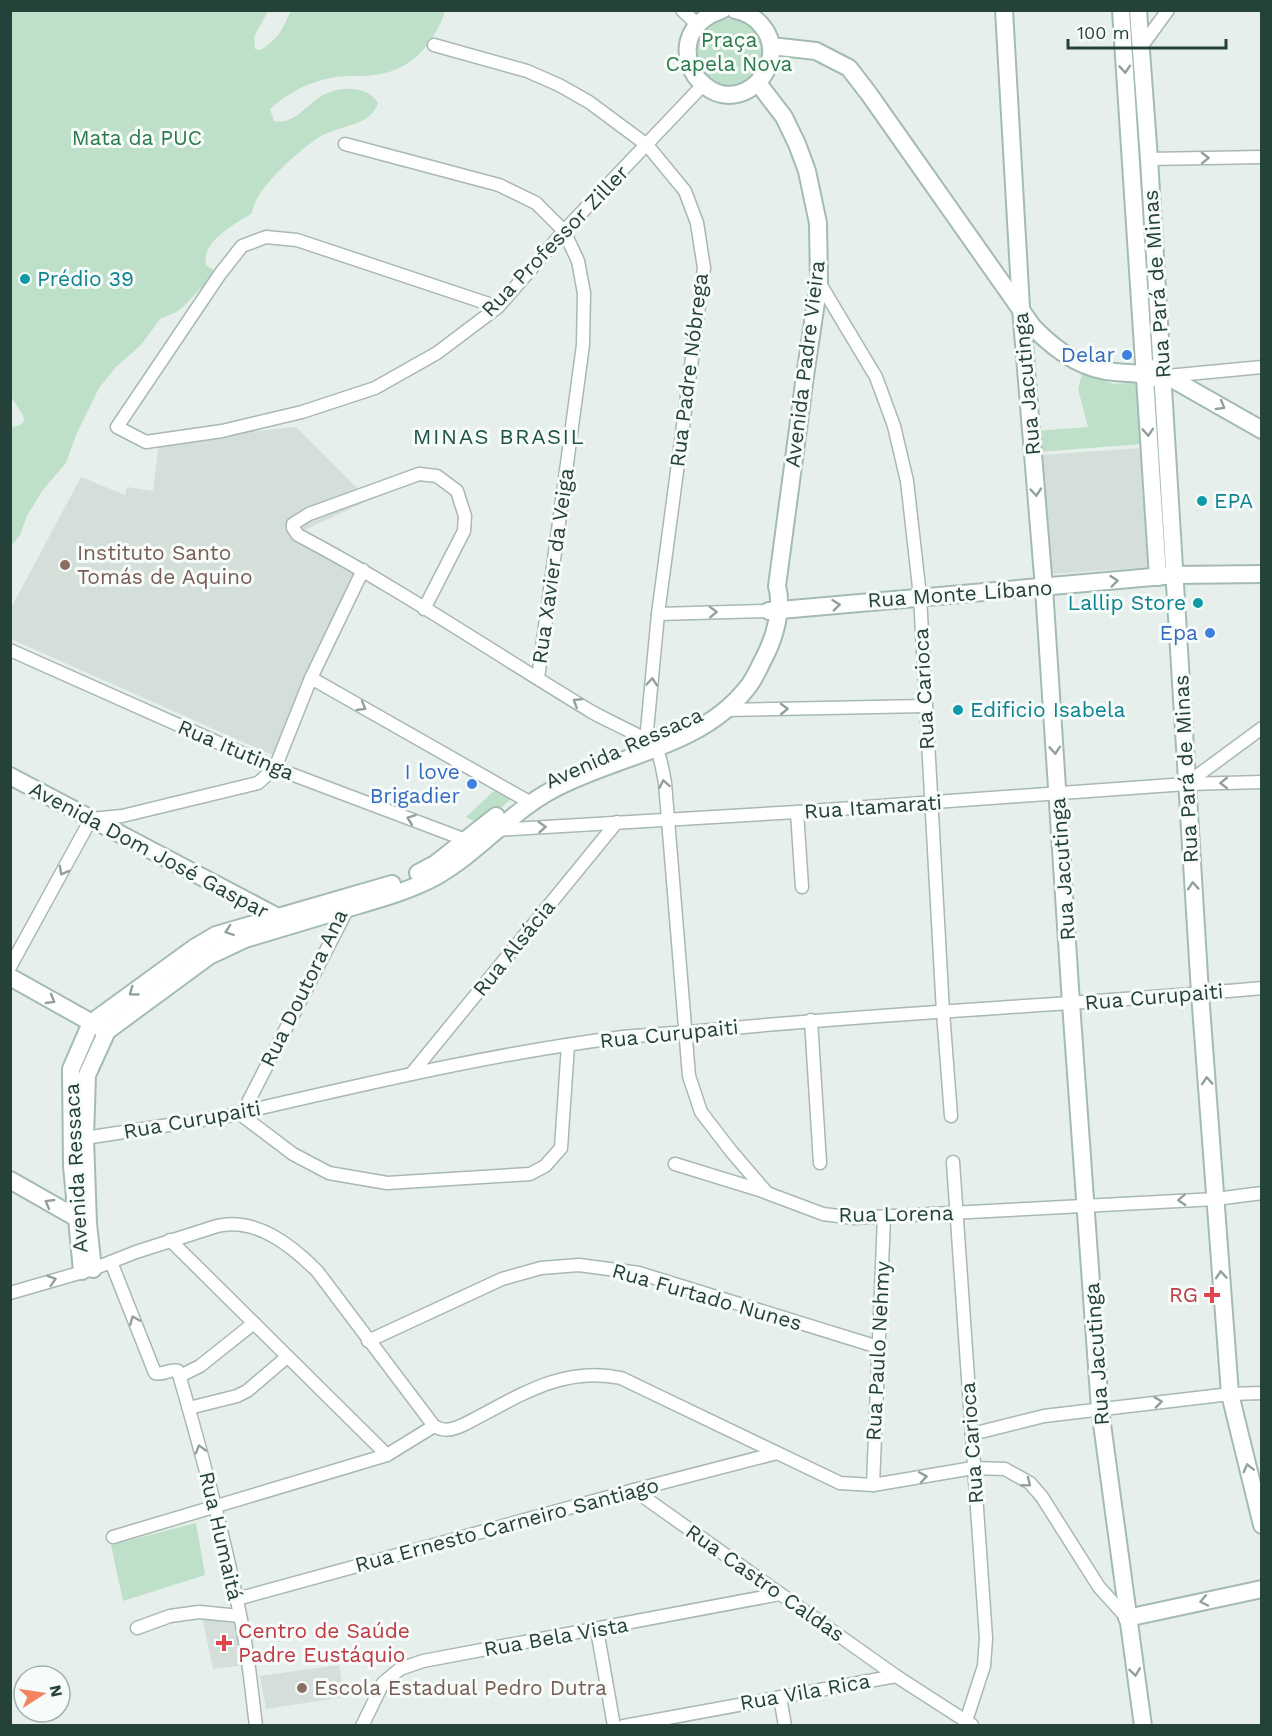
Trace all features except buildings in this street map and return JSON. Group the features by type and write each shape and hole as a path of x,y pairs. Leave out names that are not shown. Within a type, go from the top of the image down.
{"street":[{"path":"682,10 697,24"},
{"path":"722,10 710,14 697,24 690,36 687,49 688,62 694,75 703,85 716,92 731,95 746,91 758,83 769,66 771,46 766,31 756,18 735,10"},
{"name":"Rua Jacutinga","path":"1004,10 1021,308 1044,588 1100,1409 1143,1725"},
{"name":"Rua Pará de Minas","path":"1121,10 1158,577"},
{"name":"Rua Pará de Minas","path":"1138,10 1165,374 1164,393 1186,784 1230,1394 1262,1525"},
{"path":"1141,47 1168,10"},
{"name":"Rua Padre Nóbrega","path":"434,45 527,71 589,102 647,145 686,191 697,224 704,268 658,614 651,744"},
{"path":"771,46 816,51 849,68 1033,327 1065,356 1101,370 1144,373 1155,380 1164,393"},
{"name":"Avenida Padre Vieira","path":"758,83 784,117 797,144 807,171 818,223 819,282 777,586"},
{"name":"Rua Professor Ziller","path":"498,307 297,240 266,237 242,246 220,274 117,427 146,442 222,431 302,412 375,388 437,353 498,307 564,231 703,85"},
{"name":"Rua Xavier da Veiga","path":"345,144 499,185 536,203 564,231 578,261 584,293 583,345 538,678"},
{"path":"1149,159 1262,157"},
{"name":"Rua Carioca","path":"819,282 876,377 894,426 907,481 920,596 951,1116"},
{"path":"1143,346 1151,360 1165,374 1262,430"},
{"path":"1165,374 1262,367"},
{"path":"424,609 464,531 465,516 457,491 437,476 419,474 309,514 293,524 292,528 298,535 363,570 424,609 594,713 651,744"},
{"path":"10,967 91,819 122,816 258,783 275,768 311,678 363,570"},
{"name":"Rua Monte Líbano","path":"658,614 773,611 920,596 1044,588 1175,575 1262,573"},
{"name":"Avenida Ressaca","path":"346,902 406,891 435,877 459,862 491,827 525,800 651,744 693,722 728,694 757,651 767,622 780,598 777,586"},
{"name":"Avenida Ressaca","path":"651,744 703,728 726,710 749,686 770,647 773,611"},
{"name":"Rua Itutinga","path":"10,650 275,768 466,840"},
{"path":"311,678 525,800"},
{"path":"726,710 925,706"},
{"path":"1186,784 1262,728"},
{"name":"Rua Lorena","path":"651,744 666,783 689,1076 701,1112 730,1151 767,1192 823,1214 854,1218 956,1214 1216,1198 1262,1193"},
{"name":"Avenida Dom José Gaspar","path":"10,776 278,922"},
{"name":"Rua Itamarati","path":"491,827 668,821 1058,792 1262,782"},
{"path":"797,812 802,887"},
{"name":"Rua Alsácia","path":"412,1073 617,822"},
{"name":"Avenida Ressaca","path":"87,1270 71,1138 72,1069 99,1027 209,956 278,922 346,902 402,881 435,864 466,840 491,827"},
{"name":"Rua Doutora Ana","path":"242,1113 346,902"},
{"path":"10,977 99,1027"},
{"name":"Rua Curupaiti","path":"85,1138 242,1113 412,1073 567,1045 626,1037 811,1020 1262,988"},
{"path":"811,1020 820,1163"},
{"name":"Avenida Ressaca","path":"87,1270 90,1247 82,1221 87,1075 99,1027"},
{"path":"242,1113 293,1154 329,1173 387,1183 530,1174 545,1166 561,1148 567,1045"},
{"name":"Rua Carioca","path":"953,1162 986,1638 984,1666 969,1724"},
{"path":"675,1164 767,1192"},
{"path":"10,1180 82,1221"},
{"name":"Rua Paulo Nehmy","path":"873,1485 884,1217"},
{"path":"10,1293 87,1270 170,1240 217,1226 231,1224 249,1226 267,1233 295,1251 316,1271 434,1426 443,1431 450,1430 560,1378 584,1375 621,1378 840,1483 873,1485 973,1468 1005,1469 1030,1483 1042,1497 1099,1587 1127,1618 1262,1589"},
{"path":"170,1240 387,1455"},
{"path":"90,1247 111,1262 156,1374 177,1370 180,1376 200,1366 254,1323"},
{"name":"Rua Furtado Nunes","path":"368,1341 502,1280 541,1268 579,1265 639,1273 878,1347"},
{"path":"189,1408 237,1396 247,1391 287,1357"},
{"name":"Rua Humaitá","path":"180,1376 216,1505 237,1599 256,1725"},
{"path":"972,1434 1044,1416 1230,1394 1262,1393"},
{"path":"113,1537 387,1455 434,1426"},
{"name":"Rua Ernesto Carneiro Santiago","path":"237,1599 777,1453"},
{"name":"Rua Castro Caldas","path":"634,1490 896,1676"},
{"path":"1099,1587 1108,1586 1122,1579"},
{"name":"Rua Bela Vista","path":"362,1725 383,1683 400,1669 423,1661 780,1594"},
{"path":"137,1628 170,1616 199,1612 240,1617"},
{"path":"597,1630 614,1725"},
{"name":"Rua Vila Rica","path":"624,1725 896,1676 969,1724"},
{"path":"780,1697 786,1725"}],"shaded area":[{"path":"296,427 369,500 294,535 359,568 277,757 11,639 11,608 81,477 125,495 127,487 153,491 159,441"},
{"path":"1142,448 1150,567 1050,574 1042,455"},
{"name":"Centro de Saúde Padre Eustáquio","path":"202,1617 237,1620 245,1665 213,1669"},
{"name":"Escola Estadual Pedro Dutra","path":"339,1665 344,1697 266,1709 260,1676"}],"green space":[{"name":"Mata da PUC","path":"11,11 268,11 254,37 255,49 261,50 277,36 291,11 453,11 445,12 427,46 398,69 373,75 341,76 317,81 292,92 270,109 274,121 288,120 323,95 345,89 360,90 373,97 378,103 369,116 321,136 295,155 264,189 251,214 228,228 214,241 206,257 206,265 216,272 185,305 160,319 141,345 117,366 99,388 76,435 66,463 42,491 27,516 20,535 11,547 11,427 20,425 24,421 23,415 10,395"},
{"name":"Praça Capela Nova","path":"729,19 742,22 752,29 759,39 762,52 759,65 752,75 742,82 729,85 716,82 706,75 699,65 696,52 699,39 706,29 716,22"},
{"path":"1082,374 1114,384 1142,382 1143,444 1038,452 1035,431 1088,427 1078,389"},
{"path":"499,786 517,794 481,825 466,817"},
{"path":"196,1523 205,1575 123,1601 111,1545"}],"place":[{"name":"Prédio 39","path":"25,279"},
{"name":"Delar","path":"1127,355"},
{"name":"EPA","path":"1202,501"},
{"name":"Instituto Santo Tomás de Aquino","path":"65,565"},
{"name":"Lallip Store","path":"1198,603"},
{"name":"Epa","path":"1210,633"},
{"name":"Edificio Isabela","path":"958,710"},
{"name":"I love Brigadier","path":"472,784"},
{"name":"RG","path":"1212,1295"},
{"name":"Centro de Saúde Padre Eustáquio","path":"224,1643"},
{"name":"Escola Estadual Pedro Dutra","path":"302,1688"}],"district":[{"name":"MINAS BRASIL","path":"499,436"}]}
